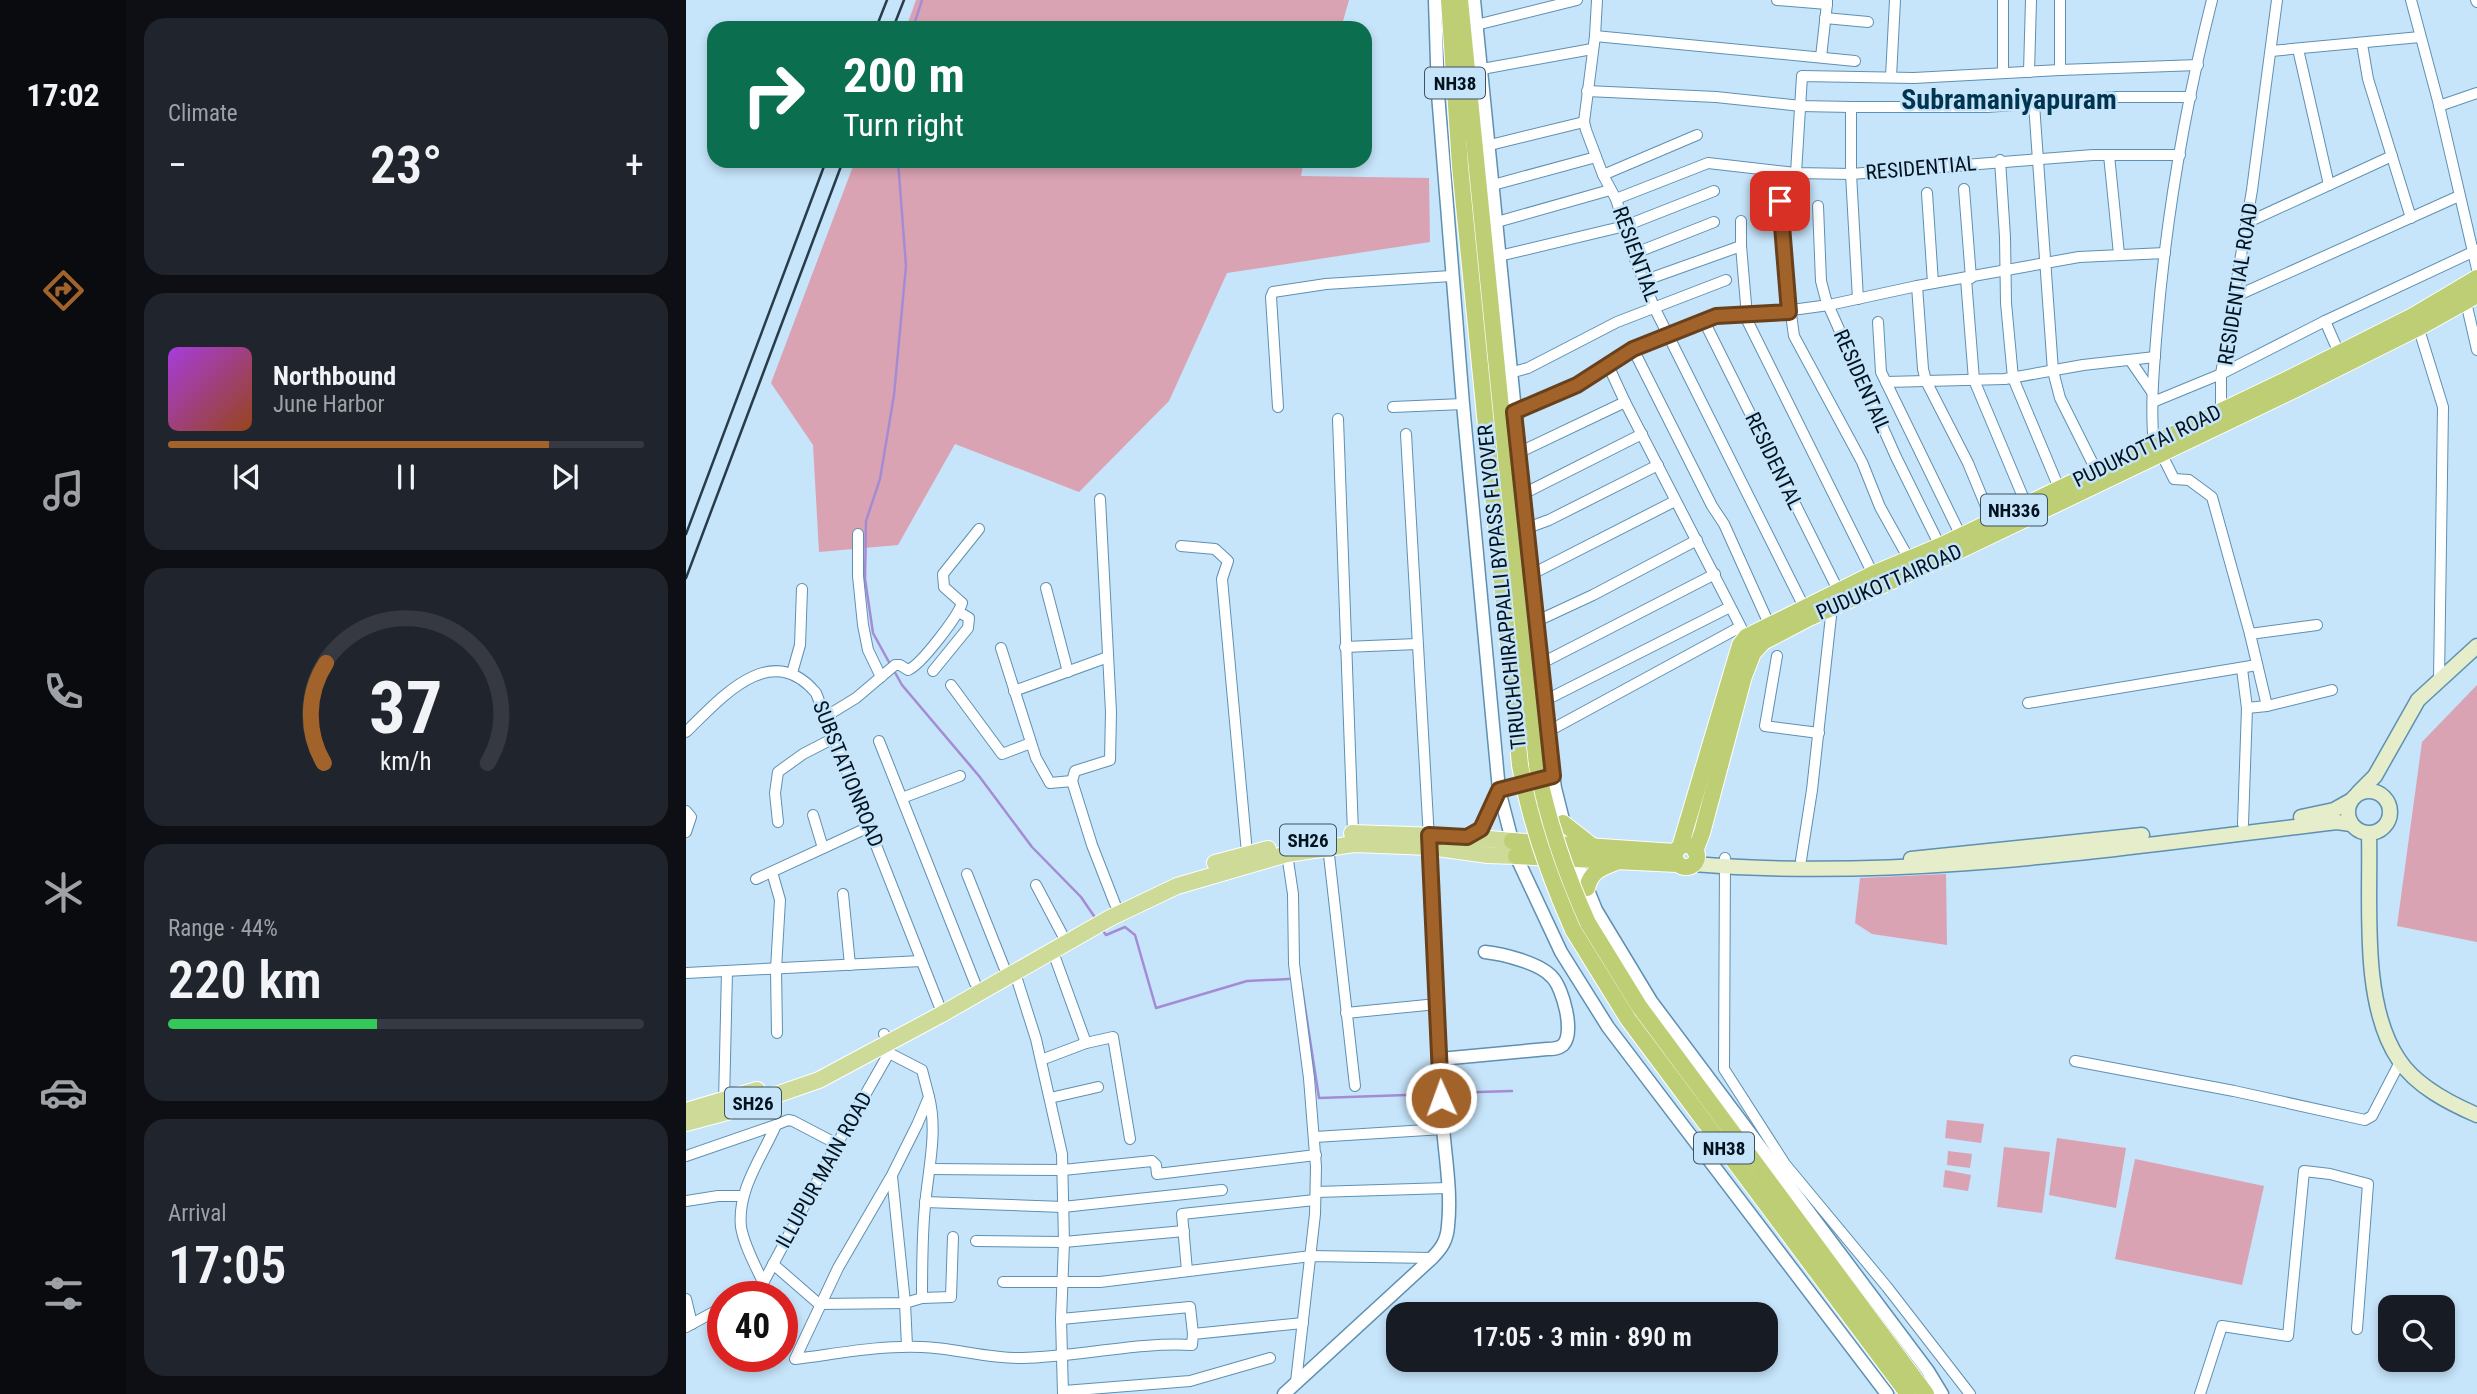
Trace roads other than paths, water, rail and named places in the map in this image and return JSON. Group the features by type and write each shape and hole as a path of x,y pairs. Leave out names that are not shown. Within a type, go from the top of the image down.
{"highway":[{"name":"TIRUCHCHIRAPPALLI BYPASS FLYOVER","path":"1449,0 1460,166 1529,766 1568,878 1628,1019 1908,1394"},
{"name":"TIRUCHCHIRAPPALLI BYPASS FLYOVER","path":"1461,0 1529,766"},
{"name":"PUDUKOTTAI ROAD","path":"1743,632 1769,624 1804,607 1838,600 1873,574 1940,546 2096,470 2156,451 2221,410 2339,353 2416,322 2477,278"},
{"name":"PUDUKOTTAIROAD","path":"1686,856 1702,833 1728,729 1753,653 1763,642 1838,600 1992,536 2416,322 2472,298"},
{"path":"1514,849 1572,851 1621,859 1686,856 1743,632"},
{"path":"1563,823 1593,846"},
{"path":"1572,851 1593,846 1647,856"},
{"path":"1587,888 1590,877 1597,869 1621,859"},
{"name":"TIRUCHCHIRAPPALLI BYPASS FLYOVER","path":"1586,921 1639,1006 1926,1394"}],"main road":[{"path":"2391,748 2385,778 2389,820 2377,832 2369,834 2359,831 2351,824 2347,813 2354,797 2375,776 2418,699 2477,646"},
{"path":"1467,837 1481,829 1499,790"},
{"path":"2143,840 2316,815 2334,810 2368,790 2378,792 2386,799"},
{"path":"1686,856 1725,862 1835,865 2337,822 2351,824"},
{"name":"SH26","path":"1113,910 1177,886 1353,833 1429,841 1488,855 1514,849"},
{"path":"2369,834 2372,971 2377,1007 2386,1038 2400,1062 2428,1088 2477,1115"},
{"name":"SH26","path":"686,1123 727,1112 819,1080 887,1044 1173,876 1247,853 1327,842 1354,844 1467,837 1514,849"},
{"path":"1725,862 1801,860 1835,865"},
{"name":"SH26","path":"686,1111 724,1102 887,1044 939,1005 975,983 1053,952 1069,936"}],"street":[{"path":"1435,0 1437,94 1451,276 1499,790 1514,849 1550,931 1608,1027 1887,1394"},
{"path":"1474,0 1547,732 1563,823 1587,888 1586,921 1651,1001 1928,1371 1942,1394"},
{"path":"1476,25 1577,0"},
{"name":"RESIENTIAL","path":"1597,0 1584,122 1654,307 1804,607"},
{"path":"1777,0 1827,2 1821,57"},
{"path":"1891,77 1895,0"},
{"path":"2003,0 2003,73"},
{"path":"2029,72 2031,0"},
{"path":"2060,0 2060,70"},
{"path":"2212,0 2180,155 2165,253 2152,397 2156,451 2174,479 2189,480 2212,497 2267,706"},
{"name":"RESIDENTIAL ROAD","path":"2221,374 2246,223 2277,0"},
{"path":"2410,0 2439,106 2477,269"},
{"path":"1825,18 1868,22"},
{"path":"1595,36 1855,61"},
{"path":"2271,51 2420,37"},
{"path":"2362,44 2368,79 2412,218"},
{"path":"1482,69 1592,49"},
{"path":"2298,49 2329,185"},
{"path":"1796,173 1802,76 1891,77 2198,65"},
{"path":"1587,91 1851,107 1987,107 2117,97 2191,97"},
{"path":"2439,106 2477,93"},
{"path":"2034,104 2053,371 2060,398 2096,470"},
{"path":"1851,107 1851,174 1858,299"},
{"path":"1490,145 1584,122"},
{"path":"1603,174 1698,135"},
{"path":"2109,155 2119,254"},
{"path":"2000,160 2180,155"},
{"path":"2246,223 2392,156"},
{"path":"1493,185 1596,157"},
{"name":"RESIDENTIAL","path":"1613,194 1708,163 1796,173 1851,174 2000,160 2008,342 2013,378 2059,488"},
{"path":"1964,189 1973,380 2026,504"},
{"path":"1499,256 1625,226 1714,191"},
{"path":"1927,193 1933,283"},
{"path":"1497,222 1613,194"},
{"path":"2234,297 2459,196"},
{"path":"1780,201 1789,312 1794,336 1862,462 1880,507 1909,559"},
{"name":"RESIDENTAIL","path":"1818,206 1821,281 1829,305 1896,457 1940,546"},
{"path":"1741,220 1746,316 1873,574"},
{"path":"1633,254 1714,222"},
{"path":"1643,281 1741,246"},
{"name":"RESIDENTIAL ROAD","path":"2221,374 2325,321 2474,251"},
{"path":"1514,412 1577,385 1607,363 1633,349 1716,316 1789,312 2080,257 2165,253"},
{"path":"1278,407 1271,297 1273,292 1326,284 1451,276"},
{"path":"1510,373 1528,368 1617,322 1726,280"},
{"path":"1917,286 1926,381 1968,463 1992,521"},
{"path":"2472,298 2477,350"},
{"name":"RESIDENTAL","path":"1704,321 1838,600"},
{"path":"2325,321 2339,353"},
{"path":"1878,322 1881,372 1961,536"},
{"path":"2416,322 2443,407 2439,680"},
{"path":"1633,349 1693,470 1724,524 1769,624"},
{"path":"1886,382 2013,378 2083,365 2155,356"},
{"path":"2130,360 2152,397"},
{"path":"1547,732 1743,632 1607,363"},
{"path":"2152,397 2221,374 2221,410"},
{"path":"1518,453 1625,402"},
{"path":"1393,407 1463,404"},
{"path":"1338,419 1353,833"},
{"path":"1284,1394 1433,1258 1446,1239 1449,1212 1406,434"},
{"path":"1523,494 1642,434"},
{"path":"1527,528 1549,520 1658,465"},
{"path":"1100,499 1110,760 1079,768 1075,771 1072,782 1113,910"},
{"path":"1532,574 1675,501"},
{"path":"825,717 856,698 895,665 908,670 933,648 942,631 959,612 962,603 944,587 943,574 979,529"},
{"path":"858,534 858,576 863,625 868,650 883,674"},
{"path":"1537,621 1697,540"},
{"path":"1181,546 1215,549 1228,561 1222,579 1247,853"},
{"path":"1540,664 1715,574"},
{"path":"1046,588 1068,672"},
{"path":"686,732 710,708 747,680 766,670 792,673 800,645 802,589"},
{"path":"1801,860 1838,600"},
{"path":"1544,701 1730,607"},
{"path":"933,671 968,628 969,618 959,612"},
{"path":"2250,634 2317,625"},
{"path":"1345,647 1417,644"},
{"path":"1001,648 1036,758 1050,783 1072,782"},
{"path":"1777,656 1765,726 1819,733"},
{"path":"1014,691 1108,657"},
{"path":"2028,703 2257,665"},
{"path":"2242,669 2247,708 2243,824"},
{"name":"SUBSTATIONROAD","path":"792,673 816,693 939,1005"},
{"path":"951,685 1002,754 1031,743"},
{"path":"2247,708 2267,706 2332,690"},
{"path":"778,822 775,793 778,772 803,754 834,738"},
{"path":"879,741 975,983"},
{"path":"902,798 960,776"},
{"path":"1499,790 1553,776"},
{"path":"686,811 691,817 686,832"},
{"path":"813,815 823,848"},
{"path":"756,879 869,827"},
{"path":"1327,842 1355,1086"},
{"path":"1287,854 1293,894 1294,964 1316,1155 1311,1256 1296,1382"},
{"path":"1725,862 1724,1069 1785,1164 1887,1287 1967,1391 1955,1394"},
{"path":"772,872 780,900 776,969 777,1033"},
{"path":"967,874 1028,1008 1057,1126 1063,1170 1065,1242 1061,1319 1063,1392 1190,1381 1270,1358"},
{"path":"1036,885 1069,936"},
{"path":"843,894 850,965"},
{"path":"1550,931 1586,921"},
{"path":"1053,952 1086,1043"},
{"path":"1440,1059 1560,1048 1565,1043 1565,1005 1553,978 1544,970 1502,954 1485,952"},
{"path":"686,973 921,961"},
{"path":"724,1102 727,971"},
{"path":"1346,1013 1437,1004"},
{"path":"1041,1060 1086,1043 1114,1037 1130,1139"},
{"path":"887,1044 922,1070 932,1110 930,1169 925,1202 922,1298"},
{"name":"ILLUPUR MAIN ROAD","path":"764,1281 887,1044"},
{"path":"2075,1061 2234,1091 2365,1120 2372,1116 2400,1062"},
{"path":"1050,1098 1098,1087"},
{"path":"929,1097 892,1175 819,1304 794,1359 907,1346 948,1349 977,1356 1022,1358 1166,1343 1192,1345 1190,1307 1061,1319"},
{"path":"686,1156 788,1120 836,1144"},
{"path":"763,1281 741,1229 743,1196 776,1125"},
{"path":"1315,1138 1443,1129"},
{"path":"930,1169 1063,1170 1152,1161 1156,1165 1157,1174 1316,1155"},
{"path":"2200,1394 2222,1326 2288,1336 2304,1171 2330,1174 2368,1184 2357,1329"},
{"path":"892,1175 907,1346"},
{"path":"1187,1271 1182,1214 1316,1196 1447,1188"},
{"path":"925,1202 1063,1207 1222,1190"},
{"path":"686,1201 718,1195 743,1196"},
{"path":"976,1241 1065,1242 1184,1231"},
{"path":"773,1264 819,1304 905,1303 922,1298 951,1297 953,1237"},
{"path":"1003,1282 1101,1282 1311,1256 1433,1258"},
{"path":"686,1299 689,1325 707,1315"},
{"path":"1193,1334 1303,1323"}],"waterway":[{"path":"915,21 922,0"},
{"path":"890,664 873,633 865,579 866,521 880,479 894,395 906,266 899,168"},
{"path":"893,669 902,685 979,776 1032,847 1081,897 1096,919"},
{"path":"1103,931 1106,935 1125,927 1135,935 1156,1008 1247,981 1289,979"},
{"path":"1302,988 1319,1098 1436,1094"},
{"path":"1446,1093 1512,1091"}],"railway":[{"path":"879,21 887,0"},
{"path":"896,21 904,0"},
{"path":"686,534 823,168"},
{"path":"686,578 840,168"}],"district":[{"name":"Subramaniyapuram","path":"2009,99"}]}
